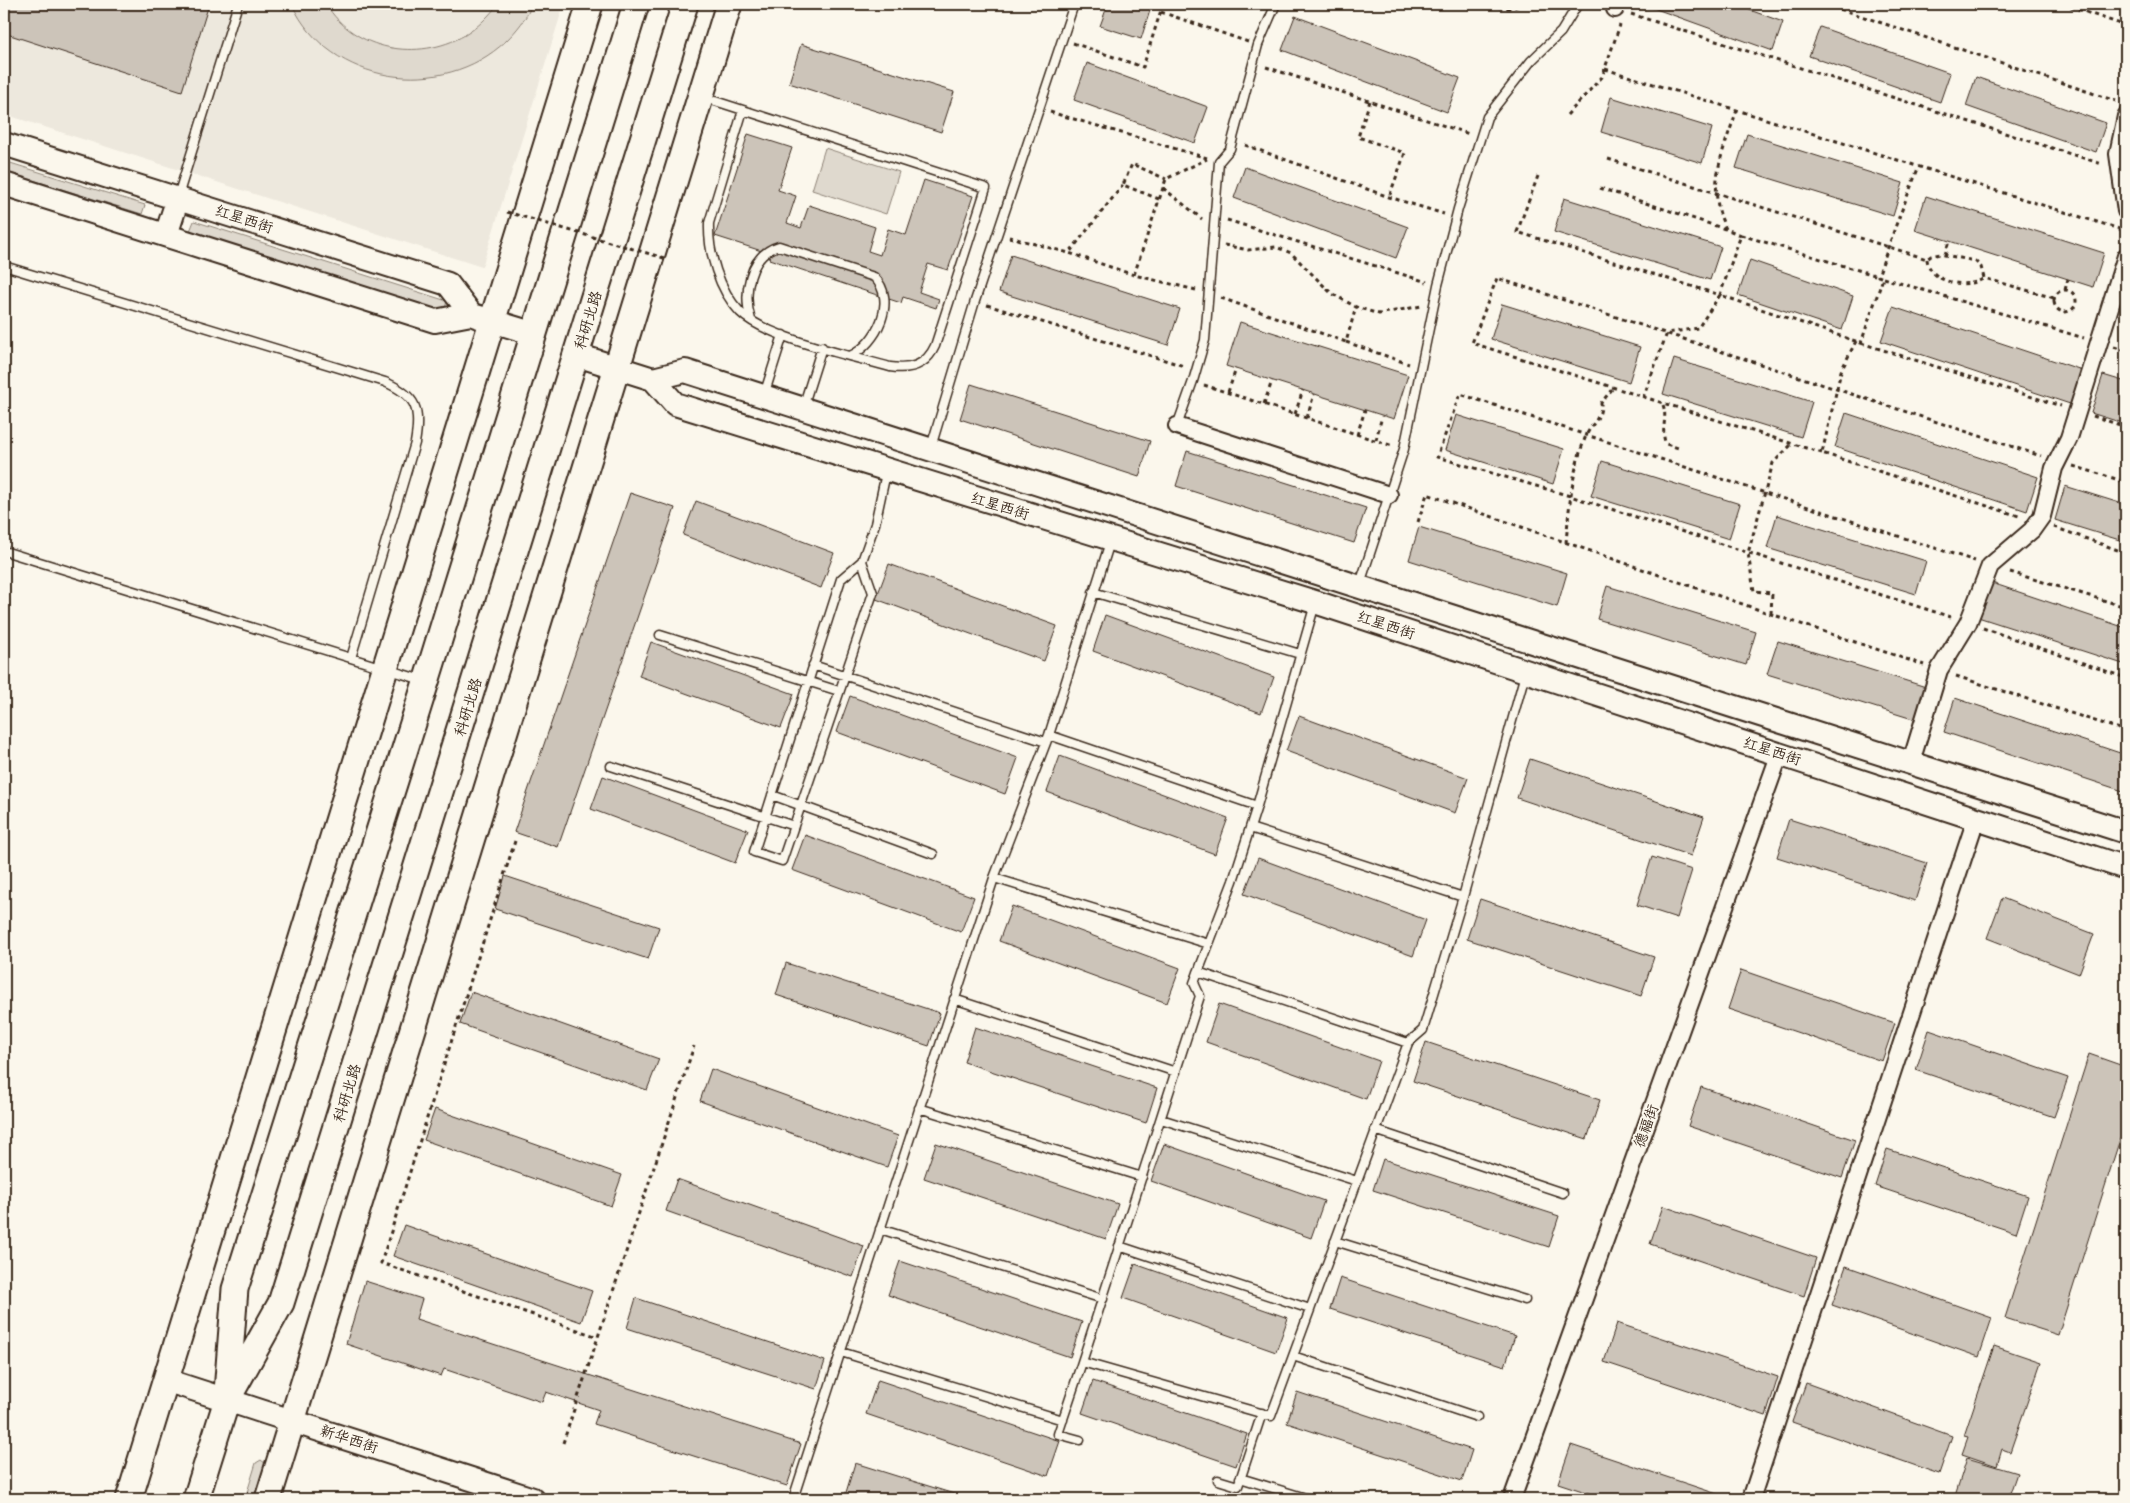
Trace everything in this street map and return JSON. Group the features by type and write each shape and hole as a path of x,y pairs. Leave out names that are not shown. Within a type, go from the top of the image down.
{"main road":[{"path":"129,1499 385,669 482,318 590,4"},
{"name":"科研北路","path":"227,1400 235,1289 426,682 636,4"},
{"name":"科研北路","path":"196,1499 227,1400 281,1303 686,4"},
{"path":"268,1499 729,4"},
{"name":"红星西街","path":"4,144 448,284 482,318"},
{"path":"4,184 435,321 482,318 534,334"},
{"path":"166,235 178,198"},
{"path":"578,355 653,379"},
{"name":"红星西街","path":"2126,832 685,371 653,379 675,404 1110,540 1316,602 2126,868"},
{"path":"887,471 896,439"},
{"path":"1339,610 1354,584"},
{"path":"1780,753 1790,723"},
{"name":"新华西街","path":"165,1380 524,1498"}],"street":[{"path":"2126,116 2118,154 2126,211"},
{"path":"1911,762 1939,670 1968,623 1990,566 2032,530 2042,516 2047,503 2054,468 2069,438 2126,256"},
{"path":"1176,426 1389,494"},
{"name":"德福街","path":"1512,1499 1780,753"},
{"path":"1751,1499 1976,818"}],"lane":[{"path":"178,198 238,4"},
{"path":"930,450 975,302 1074,4"},
{"path":"1176,426 1194,381 1205,340 1219,162 1230,149 1258,45 1276,4"},
{"path":"1354,584 1389,494 1404,449 1438,285 1487,117 1531,61 1561,32 1578,4"},
{"path":"715,101 986,188 931,355 923,362 914,367 903,369 850,356 763,328 740,312 722,285 708,238 709,223 743,110"},
{"path":"751,320 747,300 750,279 758,262 773,248 779,246 874,277 881,284 883,292 884,310 881,321 864,348 850,356"},
{"path":"4,266 385,382 396,387 412,399 418,415 415,443 351,658"},
{"path":"764,396 782,335"},
{"path":"803,409 822,347"},
{"path":"862,561 873,593 844,674 782,862 754,852 841,579 862,561 875,524 887,471"},
{"path":"793,1499 954,999 994,878 1047,738 1110,540"},
{"path":"4,551 426,682"},
{"path":"1093,592 1300,654"},
{"path":"1080,1440 1058,1434 1200,996 1194,983 1233,881 1250,828 1316,602"},
{"path":"660,635 839,691"},
{"path":"813,665 1257,806"},
{"path":"1082,1362 1271,1416 1408,1042 1423,1030 1463,897 1526,671"},
{"path":"611,766 794,826"},
{"path":"772,795 801,804 933,854"},
{"path":"1250,828 1463,897"},
{"path":"994,878 1209,944"},
{"path":"1198,972 1408,1042"},
{"path":"954,999 1176,1072"},
{"path":"919,1108 1142,1177"},
{"path":"1160,1120 1357,1181"},
{"path":"1375,1130 1563,1193"},
{"path":"880,1229 1102,1299"},
{"path":"1335,1241 1524,1300"},
{"path":"1120,1246 1310,1308"},
{"path":"841,1352 1063,1420"},
{"path":"1292,1356 1478,1417"},
{"path":"1218,1480 1238,1486 1262,1413"},
{"path":"1240,1478 1309,1499"}],"path":[{"path":"1062,40 1143,67 1163,4"},
{"path":"1491,4 1500,8 1511,8 1522,4"},
{"path":"1825,4 2117,102"},
{"path":"2063,4 2126,26"},
{"path":"1567,115 1602,77 1618,8 2120,170"},
{"path":"1161,12 1258,45"},
{"path":"1253,62 1481,138"},
{"path":"1605,69 2126,231"},
{"path":"1370,101 1358,136 1405,153 1389,197"},
{"path":"1040,109 1219,162"},
{"path":"1726,229 1721,219 1715,193 1717,169 1737,110"},
{"path":"1232,141 1389,197 1456,218"},
{"path":"1134,274 1166,179 1175,173 1208,159"},
{"path":"1608,159 1927,260 1932,272 1939,278 1968,285 1978,283 1984,278"},
{"path":"1069,253 1123,185 1132,164 1166,179"},
{"path":"1878,276 1918,166"},
{"path":"1538,176 1517,232 1720,295 1861,343 2126,427"},
{"path":"1123,185 1159,199"},
{"path":"1163,188 1214,229"},
{"path":"1600,188 1741,234 2126,352"},
{"path":"507,212 664,258"},
{"path":"1215,216 1438,285"},
{"path":"998,234 1069,253 1134,274 1209,293 1422,369"},
{"path":"1667,333 1698,328 1720,295 1741,234"},
{"path":"1945,255 1949,241"},
{"path":"1213,242 1248,250 1276,247 1291,253 1331,292 1356,307 1379,314 1421,306 1434,309"},
{"path":"1927,260 1931,256 1945,255 1975,262 1981,267 1984,278"},
{"path":"2126,482 1497,278 1472,343 2038,522 2126,553"},
{"path":"1861,343 1883,278"},
{"path":"1984,278 2054,298"},
{"path":"2065,290 2068,279"},
{"path":"2065,290 2072,293 2076,299 2075,307 2070,312 2062,312 2056,309 2054,298 2058,292 2065,290"},
{"path":"975,302 1197,369"},
{"path":"1346,342 1356,307"},
{"path":"1643,398 1667,333"},
{"path":"1822,453 1841,371 1856,341"},
{"path":"1228,393 1236,369"},
{"path":"1194,381 1404,449"},
{"path":"1264,404 1272,381"},
{"path":"1566,543 1570,496 1586,435 1602,411 1601,403 1614,388"},
{"path":"1295,414 1303,390"},
{"path":"1307,418 1314,394"},
{"path":"2126,607 1990,566 1460,394 1437,457 1570,496 1748,552 1968,623 2126,678"},
{"path":"1663,404 1666,414 1662,436 1666,444 1678,448"},
{"path":"1358,434 1365,410"},
{"path":"1376,440 1382,416"},
{"path":"1771,614 1772,593 1754,591 1748,552 1773,463 1792,444"},
{"path":"1418,522 1427,494 1771,614 2126,731"},
{"path":"515,841 381,1263 598,1337"},
{"path":"563,1443 694,1046"}],"shaded area":[{"path":"4,4 564,4 482,267 4,114"},
{"path":"292,4 326,4 338,20 370,42 388,47 408,49 427,48 447,43 465,35 483,21 498,4 532,4 518,28 510,37 480,60 451,72 420,77 389,75 359,67 332,52 309,31"},
{"path":"825,148 899,172 886,214 812,190"},
{"path":"4,161 145,205 142,214 4,171"},
{"path":"194,221 447,301 444,312 190,231"},
{"path":"261,1460 266,1464 258,1499 245,1499 256,1463"}],"building":[{"path":"4,4 125,4 133,7 134,4 209,4 182,91 4,33"},
{"path":"1108,4 1152,4 1141,39 1100,26"},
{"path":"1642,4 1733,4 1783,22 1773,51"},
{"path":"2107,4 2126,4 2126,11"},
{"path":"1295,16 1460,78 1447,112 1282,50"},
{"path":"1820,27 1950,73 1940,102 1809,56"},
{"path":"801,44 954,92 941,132 789,83"},
{"path":"1087,63 1208,107 1195,143 1074,100"},
{"path":"1976,77 2106,123 2096,152 1966,106"},
{"path":"1611,97 1712,128 1702,163 1601,132"},
{"path":"748,134 792,148 778,190 796,196 787,223 801,228 809,205 875,227 868,251 880,255 888,229 906,235 924,180 973,196 948,270 928,264 919,292 939,299 936,308 903,297 901,303 769,259 771,254 715,236"},
{"path":"1747,134 1903,183 1893,216 1736,168"},
{"path":"1245,167 1408,227 1396,258 1234,198"},
{"path":"1926,196 2104,253 2093,287 1915,230"},
{"path":"1564,198 1721,247 1710,280 1554,232"},
{"path":"1011,255 1180,309 1168,345 999,292"},
{"path":"1750,260 1853,296 1842,330 1738,295"},
{"path":"1502,304 1640,347 1629,382 1491,339"},
{"path":"1893,307 2085,371 2073,405 1881,341"},
{"path":"1240,322 1408,375 1394,419 1226,366"},
{"path":"1674,359 1812,402 1801,437 1663,394"},
{"path":"2103,375 2126,382 2126,424 2091,413"},
{"path":"971,384 1150,441 1139,477 960,419"},
{"path":"1846,413 2038,477 2027,511 1835,447"},
{"path":"1456,415 1564,449 1553,484 1445,450"},
{"path":"1187,451 1366,508 1354,543 1176,486"},
{"path":"1602,461 1740,504 1729,539 1591,496"},
{"path":"2065,486 2126,505 2126,542 2055,520"},
{"path":"630,493 675,508 558,847 514,832"},
{"path":"696,501 834,553 821,588 683,535"},
{"path":"1777,515 1926,561 1916,594 1767,548"},
{"path":"1419,527 1567,573 1557,607 1409,560"},
{"path":"889,564 1057,626 1044,661 876,599"},
{"path":"1989,582 2126,628 2126,665 1978,617"},
{"path":"1607,586 1756,632 1746,665 1597,619"},
{"path":"1105,615 1274,677 1261,713 1093,651"},
{"path":"1778,641 1926,687 1916,720 1767,674"},
{"path":"651,642 794,694 781,728 639,676"},
{"path":"850,696 1018,758 1005,794 837,732"},
{"path":"1955,698 2126,755 2126,792 1944,732"},
{"path":"1299,716 1468,778 1455,813 1286,751"},
{"path":"1060,756 1228,818 1215,854 1047,792"},
{"path":"1530,759 1704,817 1691,856 1517,798"},
{"path":"603,776 748,830 735,863 591,809"},
{"path":"1789,819 1927,863 1915,901 1777,857"},
{"path":"805,835 974,897 961,932 792,870"},
{"path":"1652,857 1692,870 1677,918 1637,905"},
{"path":"1258,858 1426,920 1413,956 1244,894"},
{"path":"505,876 659,927 648,959 495,909"},
{"path":"2002,898 2094,934 2079,974 1987,938"},
{"path":"1480,899 1654,957 1641,996 1467,939"},
{"path":"1012,906 1180,968 1167,1003 999,941"},
{"path":"786,963 940,1013 929,1046 776,995"},
{"path":"1741,970 1895,1023 1882,1061 1728,1009"},
{"path":"471,992 659,1059 647,1090 460,1024"},
{"path":"1219,1004 1379,1061 1366,1099 1206,1042"},
{"path":"975,1027 1157,1088 1146,1123 964,1062"},
{"path":"1929,1030 2068,1078 2054,1117 1916,1070"},
{"path":"1426,1042 1600,1100 1587,1139 1413,1081"},
{"path":"2089,1054 2126,1067 2126,1120 2058,1335 2005,1318"},
{"path":"711,1069 898,1136 887,1167 700,1101"},
{"path":"1701,1087 1855,1140 1842,1178 1688,1126"},
{"path":"435,1109 622,1175 611,1206 424,1140"},
{"path":"936,1143 1118,1204 1106,1239 924,1178"},
{"path":"1164,1144 1324,1201 1311,1238 1151,1181"},
{"path":"1887,1149 2028,1196 2016,1233 1875,1186"},
{"path":"1383,1159 1559,1216 1549,1247 1373,1190"},
{"path":"677,1179 864,1246 853,1277 666,1211"},
{"path":"1663,1206 1816,1258 1804,1296 1650,1244"},
{"path":"404,1225 592,1291 581,1322 393,1256"},
{"path":"900,1261 1082,1322 1070,1357 888,1295"},
{"path":"1135,1264 1288,1318 1276,1352 1123,1298"},
{"path":"1846,1266 1992,1318 1979,1357 1832,1305"},
{"path":"1340,1278 1515,1336 1505,1366 1330,1309"},
{"path":"365,1281 422,1299 416,1319 801,1444 787,1486 594,1424 599,1410 546,1392 542,1402 444,1369 441,1376 346,1344"},
{"path":"636,1298 825,1361 816,1389 627,1328"},
{"path":"1617,1323 1778,1377 1766,1416 1604,1362"},
{"path":"1994,1346 2041,1362 2010,1452 2002,1449 1997,1466 1962,1454 1968,1437 1964,1436"},
{"path":"878,1380 1060,1441 1048,1476 866,1414"},
{"path":"1093,1381 1247,1434 1236,1466 1082,1413"},
{"path":"1806,1383 1952,1436 1939,1474 1792,1422"},
{"path":"1297,1392 1472,1450 1462,1481 1287,1423"},
{"path":"1571,1445 1732,1499 1607,1499 1558,1483"},
{"path":"1967,1458 2017,1473 2008,1499 1954,1499"},
{"path":"855,1463 970,1499 844,1499"}]}
